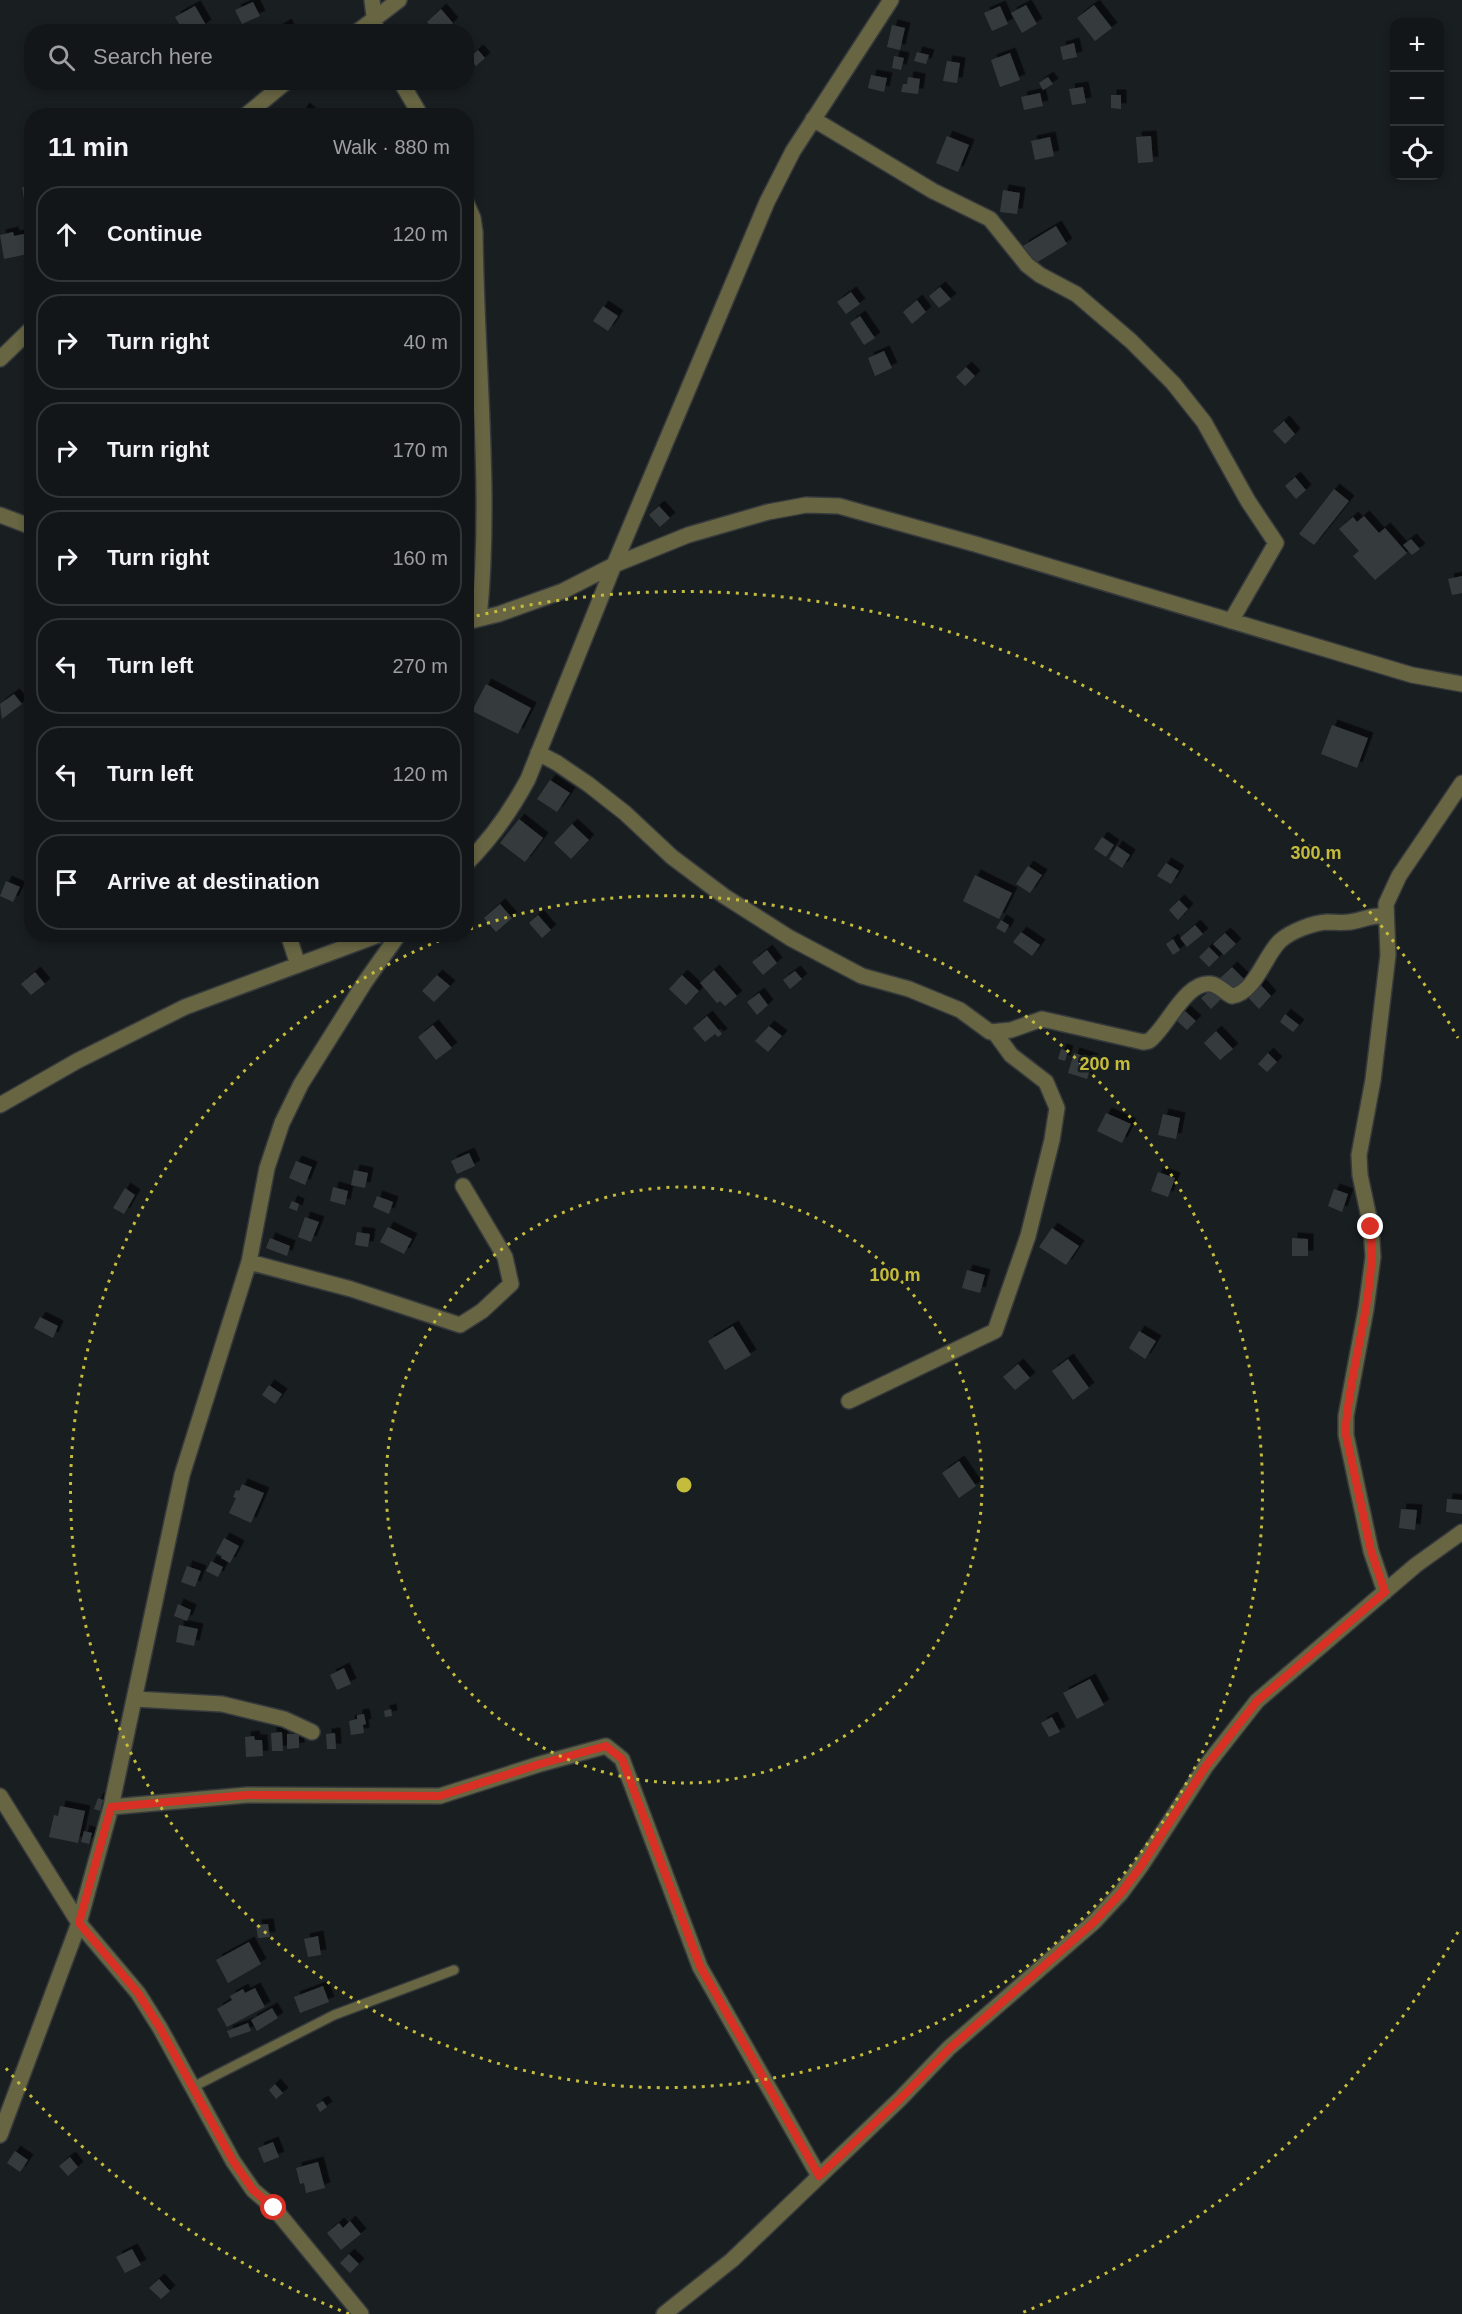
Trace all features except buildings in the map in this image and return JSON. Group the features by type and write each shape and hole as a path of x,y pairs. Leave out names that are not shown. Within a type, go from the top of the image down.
{"street":[{"path":"372,0 375,24"},
{"path":"377,24 399,0"},
{"path":"474,856 486,844 514,806 538,753 614,565 767,202 813,119 891,0"},
{"path":"255,108 276,90"},
{"path":"406,90 416,108"},
{"path":"813,119 933,191 990,219 1027,265 1040,275 1076,294 1154,363 1180,391 1216,442 1248,501 1276,541 1274,550 1231,621"},
{"path":"474,225 474,300"},
{"path":"0,359 24,336"},
{"path":"474,373 483,431 484,544 474,614"},
{"path":"474,621 563,591 614,565 688,535 768,512 806,505 839,506 1412,675 1462,684"},
{"path":"0,514 24,524"},
{"path":"538,753 588,784 625,813 672,857 724,896 790,938 862,976 909,989 960,1010 984,1029 994,1033 1011,1055 1046,1082 1057,1108 1052,1140 1028,1236 995,1331 849,1401"},
{"path":"1385,1592 1371,1551 1346,1435 1373,1257 1371,1227 1360,1175 1359,1155 1373,1080 1388,955 1386,904 1392,889 1462,783"},
{"path":"994,1033 1011,1030 1042,1019 1103,1034 1143,1042 1149,1041 1177,1006 1199,987 1213,985 1232,996 1242,992 1262,970 1278,943 1286,937 1324,922 1349,922 1377,914 1386,916"},
{"path":"291,942 298,965"},
{"path":"0,1105 77,1060 185,1007 360,942"},
{"path":"0,2135 79,1923 111,1807 182,1475 249,1262 267,1168 282,1123 301,1084 365,982 393,942"},
{"path":"249,1262 351,1289 460,1324 482,1311 511,1284 505,1257 463,1186"},
{"path":"664,2314 732,2260 950,2048 1094,1922 1121,1893 1141,1866 1206,1766 1257,1701 1416,1565 1462,1532"},
{"path":"135,1699 222,1704 284,1719 312,1732"},
{"path":"111,1807 247,1795 440,1796 606,1746 622,1759 700,1966 819,2176"},
{"path":"0,1796 79,1923 138,1993 160,2028 233,2161 253,2190 274,2208 361,2314"}],"lane":[{"path":"191,2088 333,2015 454,1970"}],"route":[{"path":"274,2208 253,2190 233,2161 160,2028 138,1993 79,1923 111,1807 247,1795 440,1796 606,1746 622,1759 700,1966 819,2176 950,2048 1094,1922 1121,1893 1141,1866 1206,1766 1257,1701 1278,1680 1385,1592 1371,1551 1346,1435 1346,1416 1366,1309 1373,1257 1371,1227"}]}
